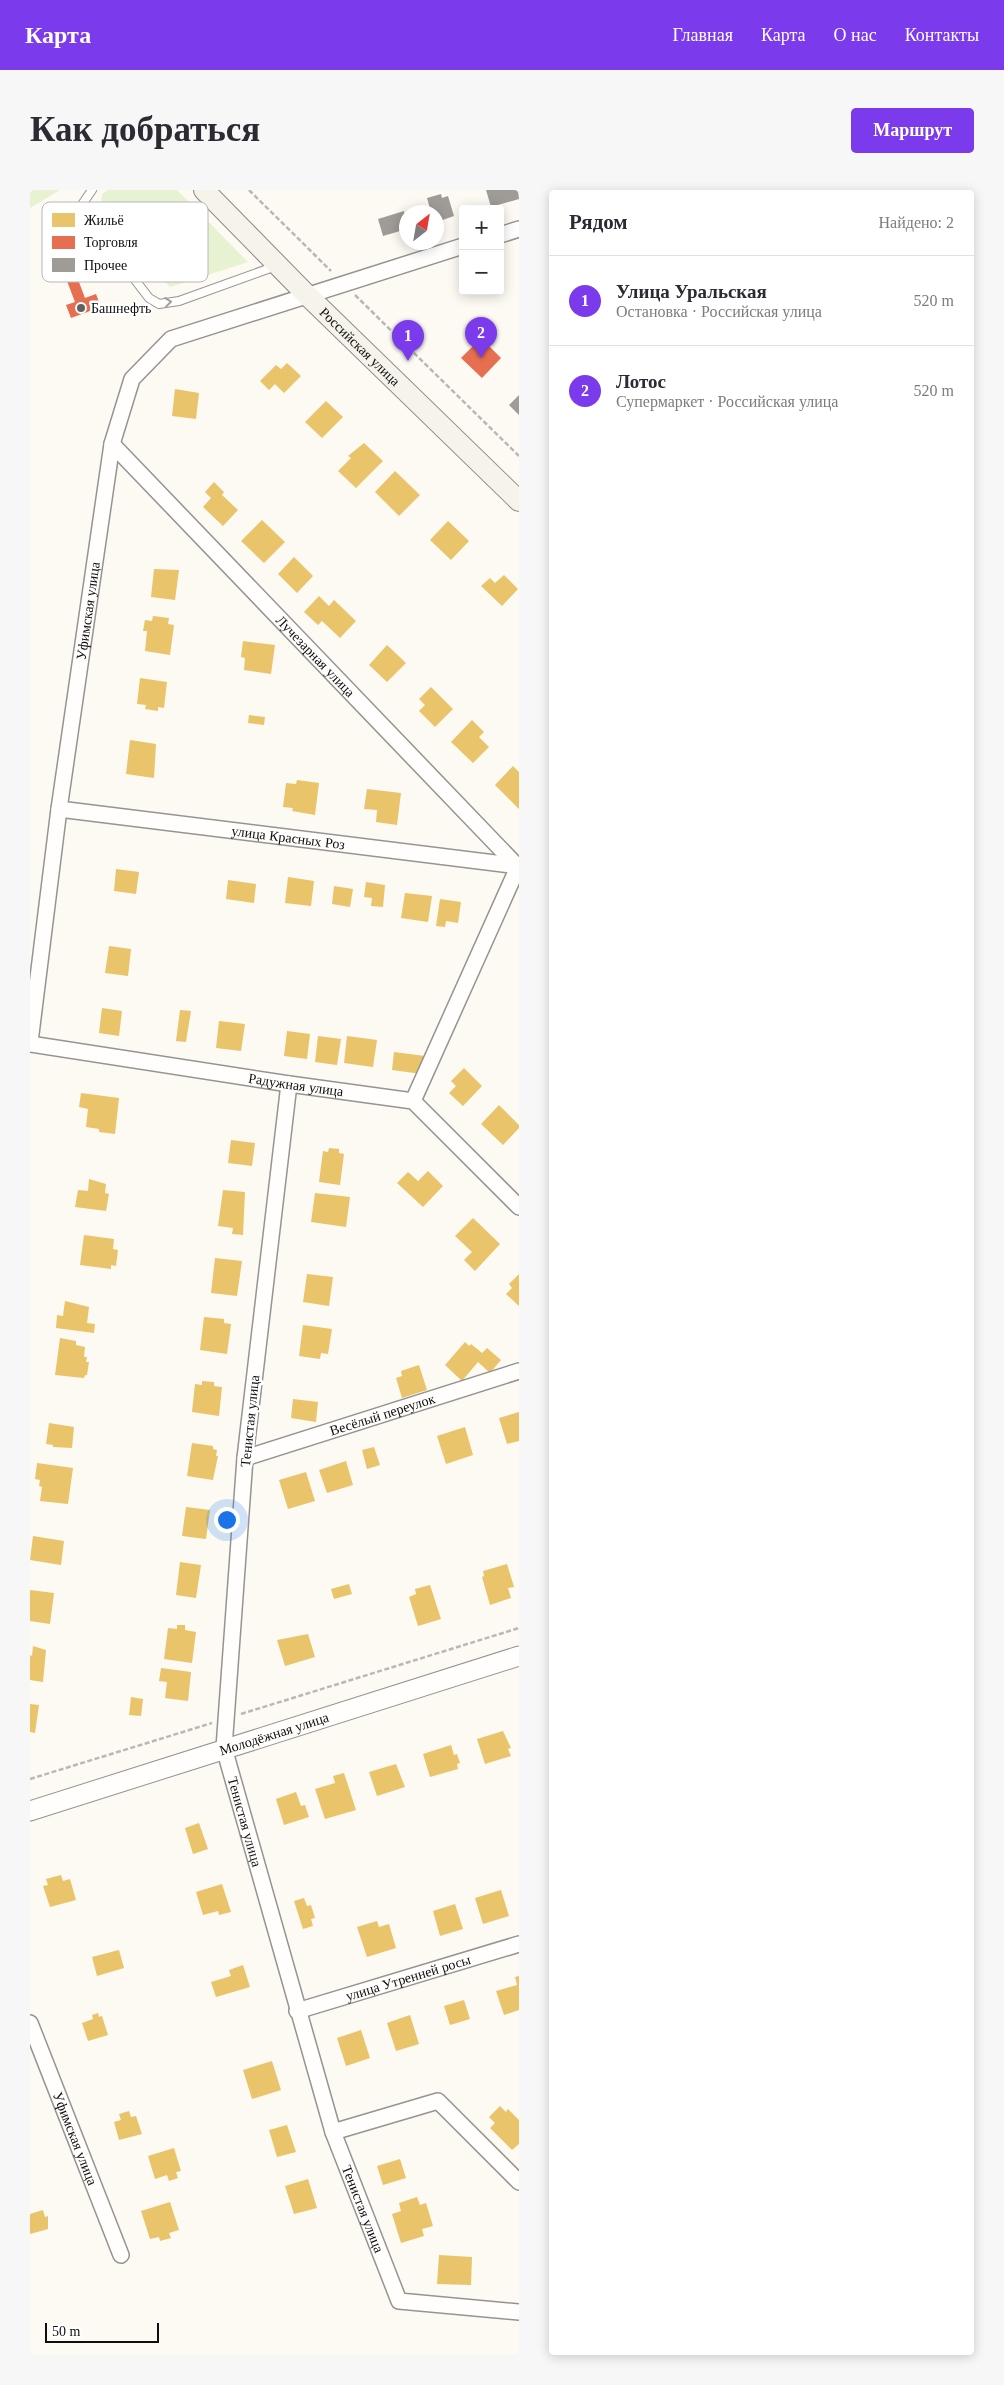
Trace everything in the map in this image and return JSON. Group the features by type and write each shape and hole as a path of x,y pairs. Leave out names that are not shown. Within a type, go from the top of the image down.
{"main road":[{"name":"Российская улица","path":"204,190 307,295 519,501"}],"street":[{"path":"504,234 519,229"},
{"name":"Уфимская улица","path":"30,1043 59,809 112,444 132,379 171,339 459,247"},
{"name":"Лучезарная улица","path":"112,444 519,867"},
{"name":"улица Красных Роз","path":"59,809 519,867"},
{"path":"519,867 413,1100 519,1207"},
{"name":"Радужная улица","path":"30,1043 289,1084 413,1100"},
{"name":"Тенистая улица","path":"289,1084 245,1458 224,1748 297,2012 333,2132 399,2301 519,2312"},
{"name":"Весёлый переулок","path":"245,1458 519,1371"},
{"name":"Молодёжная улица","path":"30,1811 519,1656"},
{"name":"улица Утренней росы","path":"297,2012 519,1944"},
{"name":"Уфимская улица","path":"30,2022 120,2255"},
{"path":"333,2132 438,2100 519,2182"}],"lane":[{"path":"84,202 92,190"},
{"path":"136,282 148,298 159,304 179,301 278,265"}],"path":[{"path":"249,190 519,456"},
{"path":"30,1779 519,1628"}],"green space":[{"path":"30,190 60,190 30,208"},
{"path":"108,190 177,190 189,202 102,202 102,194"},
{"path":"208,221 248,262 208,275"},
{"path":"165,282 186,282 170,287"}],"building: Жильё":[{"path":"287,363 301,376 284,393 275,384 269,390 260,381 276,365 281,369"},
{"path":"175,389 199,393 196,419 172,416"},
{"path":"326,401 343,417 322,438 305,422"},
{"path":"364,443 383,461 356,488 338,471 351,458 348,456"},
{"path":"395,471 420,495 399,516 375,492"},
{"path":"214,482 224,492 222,495 238,510 223,526 203,507 211,498 205,492"},
{"path":"262,520 285,542 264,563 241,541"},
{"path":"448,521 469,541 451,560 430,540"},
{"path":"294,557 313,576 297,593 278,574"},
{"path":"154,569 179,570 175,600 151,597"},
{"path":"504,575 518,589 502,606 481,586 490,578 495,583"},
{"path":"319,596 329,606 334,600 356,621 340,638 322,621 318,625 304,612"},
{"path":"153,616 169,618 168,624 174,625 170,655 145,651 147,631 143,631 145,620 152,621"},
{"path":"243,641 275,645 271,674 244,670 245,658 241,657"},
{"path":"387,645 406,663 387,682 369,665"},
{"path":"140,678 167,682 164,708 158,707 158,711 145,709 146,705 137,704"},
{"path":"431,687 453,709 435,727 419,711 425,705 419,699"},
{"path":"249,715 265,717 264,725 248,723"},
{"path":"472,720 484,732 479,737 489,747 473,763 451,742"},
{"path":"130,740 156,744 154,778 126,774"},
{"path":"513,766 519,772 519,809 495,785"},
{"path":"297,780 319,783 315,815 292,811 293,808 283,807 286,783 296,784"},
{"path":"367,789 401,793 397,825 376,822 377,810 364,809"},
{"path":"116,869 139,872 136,894 114,891"},
{"path":"288,877 314,881 311,906 285,903"},
{"path":"228,880 256,884 254,903 226,899"},
{"path":"366,882 385,885 383,907 371,906 372,898 364,897"},
{"path":"334,886 353,889 350,907 332,904"},
{"path":"405,893 432,896 428,922 401,918"},
{"path":"440,899 461,902 458,923 446,921 445,927 436,926"},
{"path":"109,946 131,949 128,976 105,973"},
{"path":"102,1008 122,1011 119,1036 99,1033"},
{"path":"180,1010 191,1011 186,1042 176,1041"},
{"path":"219,1021 245,1024 241,1051 216,1048"},
{"path":"287,1031 310,1034 307,1059 284,1056"},
{"path":"318,1036 341,1039 337,1065 315,1062"},
{"path":"347,1036 377,1040 373,1067 344,1063"},
{"path":"394,1052 425,1056 422,1074 392,1070"},
{"path":"464,1068 482,1086 463,1106 449,1093 456,1086 451,1081"},
{"path":"81,1093 119,1098 115,1134 99,1132 99,1129 86,1127 88,1109 79,1107"},
{"path":"499,1105 519,1125 519,1128 503,1145 481,1124"},
{"path":"231,1140 255,1143 252,1166 228,1163"},
{"path":"329,1148 339,1149 339,1153 344,1154 340,1185 319,1182 323,1151 328,1152"},
{"path":"428,1171 443,1186 423,1207 397,1183 408,1172 418,1181"},
{"path":"89,1179 106,1184 105,1193 109,1194 106,1211 75,1207 78,1190 88,1191"},
{"path":"223,1190 245,1192 243,1235 232,1234 233,1228 218,1226"},
{"path":"315,1193 350,1197 346,1227 311,1222"},
{"path":"473,1218 500,1244 475,1271 464,1260 472,1252 455,1236"},
{"path":"84,1235 114,1239 113,1249 118,1250 116,1266 111,1265 111,1269 80,1265"},
{"path":"215,1258 242,1261 237,1296 211,1293"},
{"path":"307,1274 333,1277 329,1306 303,1302"},
{"path":"519,1274 519,1306 506,1294 512,1288 509,1284"},
{"path":"65,1301 89,1307 87,1323 95,1324 94,1333 56,1328 57,1315 63,1316"},
{"path":"204,1317 224,1319 224,1323 231,1324 227,1354 200,1350"},
{"path":"303,1325 332,1329 328,1354 321,1353 320,1359 299,1356"},
{"path":"60,1338 76,1341 76,1345 85,1347 84,1357 87,1357 86,1362 89,1362 87,1375 84,1378 55,1375"},
{"path":"465,1342 469,1346 471,1344 482,1353 487,1348 501,1360 490,1373 478,1362 462,1381 445,1365"},
{"path":"419,1365 427,1390 402,1398 396,1378 402,1376 401,1371"},
{"path":"202,1381 214,1382 214,1386 222,1387 219,1416 192,1412 195,1384 202,1385"},
{"path":"293,1399 318,1402 316,1422 291,1418"},
{"path":"519,1412 519,1441 507,1444 499,1418"},
{"path":"49,1423 74,1427 72,1448 53,1447 53,1445 46,1444"},
{"path":"465,1427 473,1455 446,1464 437,1436"},
{"path":"192,1443 213,1446 213,1449 217,1450 216,1456 218,1456 213,1480 187,1476"},
{"path":"374,1447 380,1465 367,1469 362,1450"},
{"path":"346,1461 353,1485 327,1493 319,1470"},
{"path":"37,1463 73,1468 68,1504 40,1501 42,1487 39,1486 40,1480 35,1479"},
{"path":"306,1472 315,1501 288,1509 279,1480"},
{"path":"186,1507 210,1510 206,1539 182,1536"},
{"path":"33,1536 64,1541 61,1565 30,1560"},
{"path":"180,1562 201,1565 196,1598 176,1595"},
{"path":"507,1564 514,1587 508,1588 511,1598 490,1605 482,1577 484,1576 483,1571"},
{"path":"349,1584 352,1594 334,1599 331,1589"},
{"path":"430,1585 441,1619 418,1626 409,1597 416,1594 415,1589"},
{"path":"30,1590 54,1593 50,1624 30,1621"},
{"path":"177,1625 185,1625 185,1630 196,1632 192,1663 164,1659 168,1628 177,1629"},
{"path":"308,1634 315,1657 285,1666 277,1640"},
{"path":"33,1646 46,1650 43,1682 30,1680 30,1655 32,1656"},
{"path":"161,1668 191,1672 188,1701 165,1698 167,1682 159,1681"},
{"path":"131,1697 143,1699 141,1716 129,1715"},
{"path":"30,1704 39,1705 35,1733 30,1732"},
{"path":"503,1731 511,1748 508,1749 511,1756 485,1764 477,1739"},
{"path":"451,1745 454,1755 457,1754 460,1763 457,1764 458,1769 430,1777 423,1754"},
{"path":"396,1764 405,1787 377,1796 369,1772"},
{"path":"344,1773 356,1810 325,1819 315,1789 335,1783 333,1776"},
{"path":"296,1792 301,1806 305,1805 309,1817 284,1825 276,1799"},
{"path":"199,1823 208,1849 193,1854 185,1828"},
{"path":"61,1875 63,1881 70,1879 76,1900 50,1907 43,1886 48,1885 46,1879"},
{"path":"222,1884 231,1912 219,1915 218,1911 203,1915 196,1892"},
{"path":"501,1890 509,1916 483,1924 475,1898"},
{"path":"304,1898 307,1906 311,1905 315,1918 311,1919 313,1926 303,1929 294,1901"},
{"path":"455,1904 463,1929 440,1936 433,1911"},
{"path":"377,1921 379,1927 389,1924 396,1948 367,1957 357,1927"},
{"path":"119,1950 124,1968 97,1976 92,1957"},
{"path":"243,1965 250,1987 216,1997 211,1982 231,1976 229,1970"},
{"path":"519,1976 519,2010 504,2015 496,1991 517,1985 515,1977"},
{"path":"464,2000 470,2019 450,2025 444,2006"},
{"path":"98,2013 99,2017 102,2016 108,2035 88,2041 82,2023 93,2019 92,2015"},
{"path":"410,2015 419,2044 396,2051 387,2023"},
{"path":"361,2030 370,2058 346,2066 337,2038"},
{"path":"272,2061 281,2090 252,2099 243,2070"},
{"path":"500,2106 506,2112 508,2109 519,2120 519,2144 512,2150 490,2128 495,2123 489,2117"},
{"path":"129,2111 131,2117 136,2116 142,2134 119,2140 114,2122 121,2120 119,2114"},
{"path":"287,2125 296,2152 277,2157 269,2130"},
{"path":"174,2148 181,2171 176,2172 178,2178 169,2181 167,2175 155,2179 148,2156"},
{"path":"400,2159 406,2178 383,2185 377,2166"},
{"path":"308,2179 317,2208 294,2214 285,2186"},
{"path":"417,2197 420,2205 426,2203 433,2226 422,2229 424,2236 401,2243 392,2214 401,2211 399,2203"},
{"path":"170,2202 179,2230 169,2233 171,2238 160,2241 159,2237 150,2239 141,2211"},
{"path":"43,2210 45,2217 48,2216 48,2229 30,2234 30,2214"},
{"path":"439,2255 472,2257 471,2285 437,2284"}],"building: Торговля":[{"path":"67,282 79,282 85,298 96,294 101,307 71,318 66,305 75,302"},
{"path":"481,338 501,358 482,378 461,358"}],"building: Прочее":[{"path":"486,190 518,190 519,199 498,205 490,205"},
{"path":"441,194 442,198 448,196 454,216 444,220 444,205 429,205 427,198"},
{"path":"399,213 399,231 383,236 378,219"},
{"path":"519,395 519,415 509,405"}],"place":[{"name":"Башнефть","path":"81,308"},
{"name":"Лотос","path":"481,358"},
{"name":"Улица Уральская","path":"408,361"}]}
